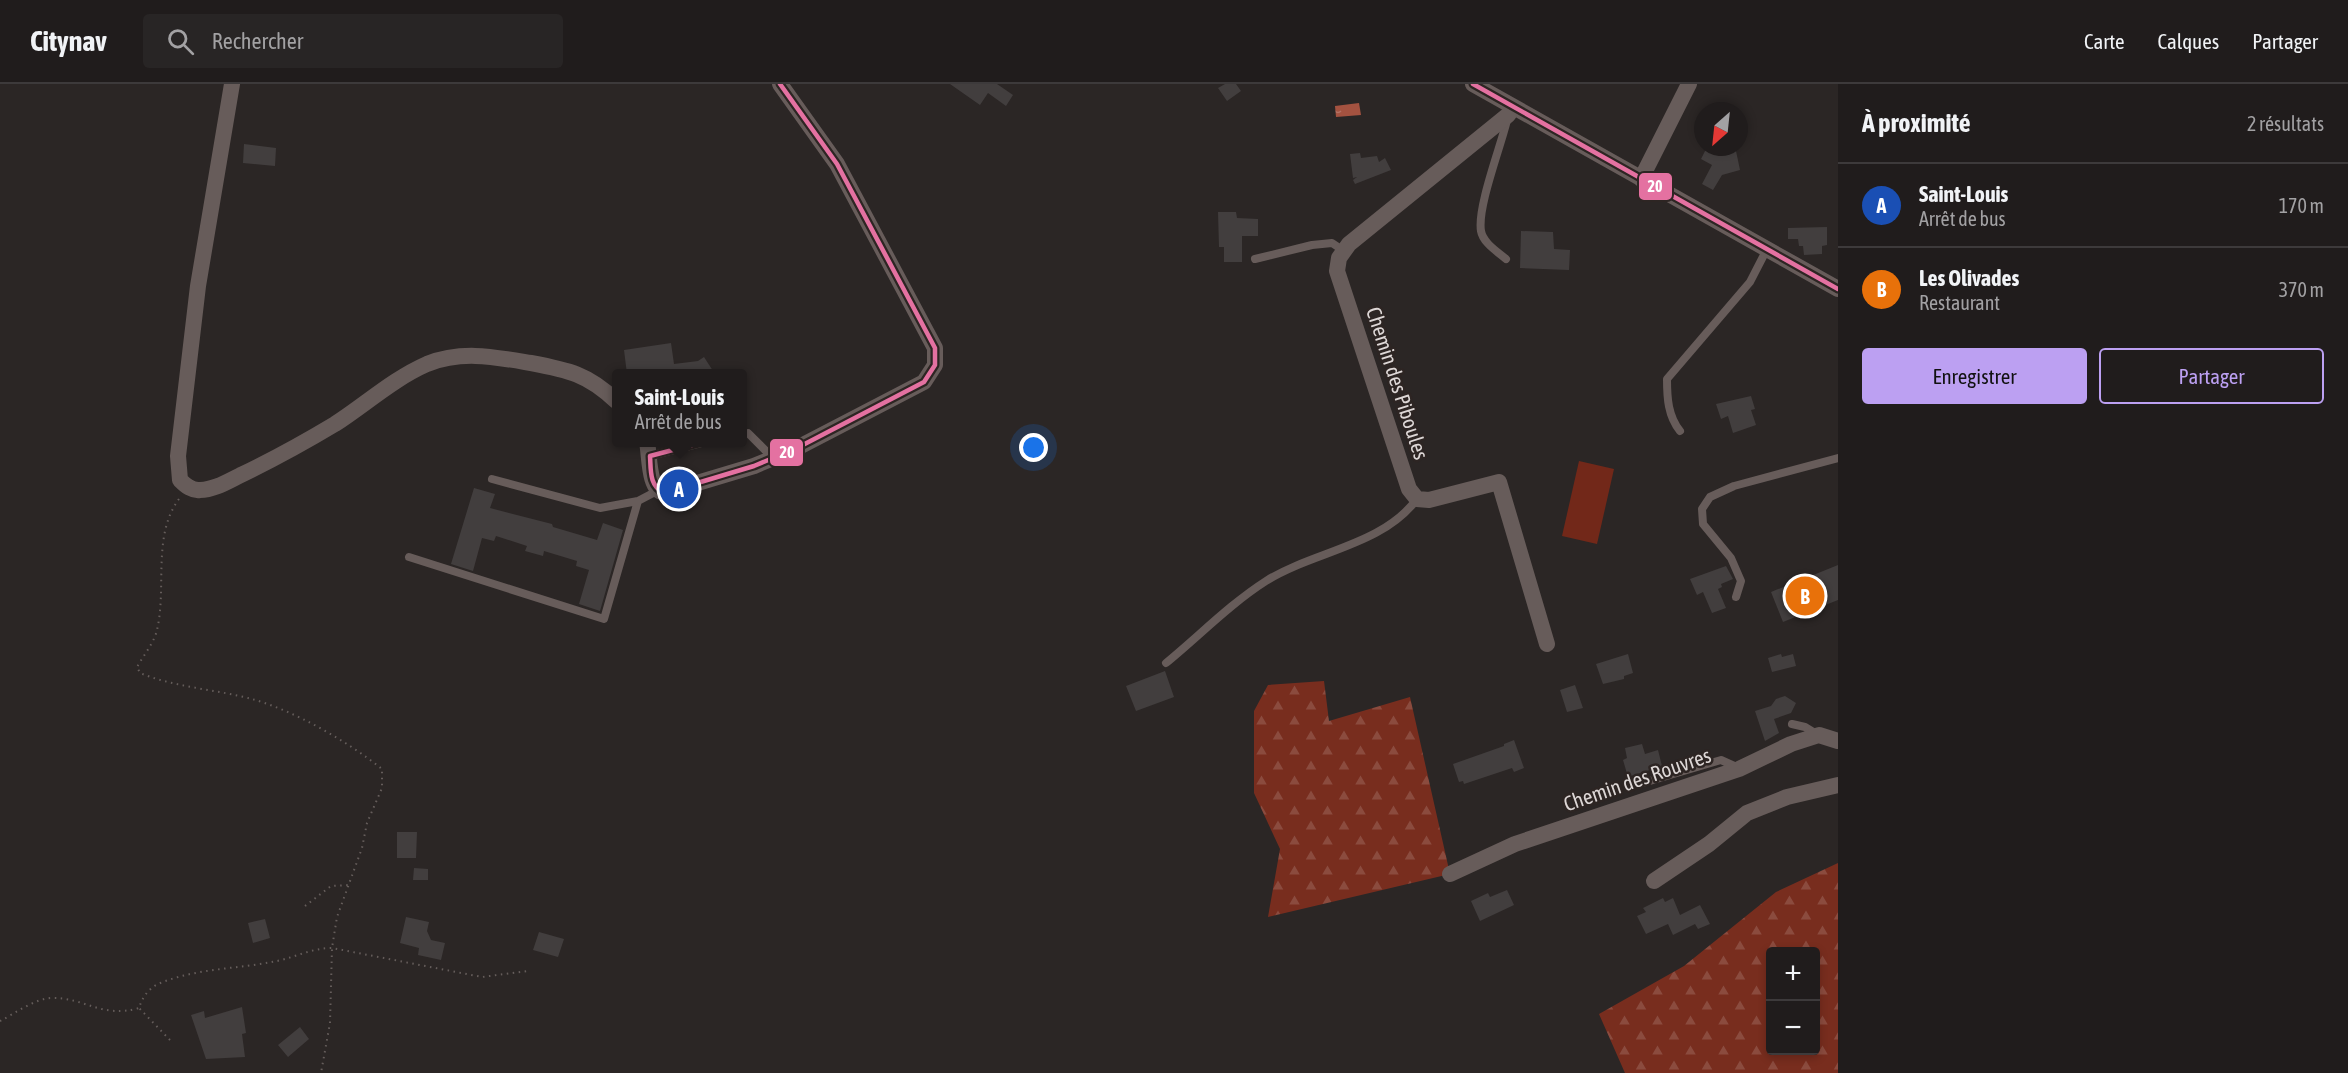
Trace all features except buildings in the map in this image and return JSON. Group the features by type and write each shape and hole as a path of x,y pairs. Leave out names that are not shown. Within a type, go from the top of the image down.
{"street":[{"path":"232,84 198,286 178,456 180,480 188,487 199,490 214,487 277,457 336,423 395,382 427,365 447,358 463,355 489,356 568,369 588,377 612,398"},
{"path":"648,449 653,483 657,490 664,493 774,458 893,400 924,382 932,373 936,356 935,348 837,164 780,84"},
{"path":"1473,84 1507,101 1838,289"},
{"path":"1641,179 1689,84"},
{"path":"1344,251 1507,101"},
{"name":"Chemin des Piboules","path":"1344,251 1338,258 1337,271 1409,489 1418,499"},
{"path":"1418,499 1430,500 1499,482 1546,644"},
{"path":"1819,735 1838,741"},
{"name":"Chemin des Rouvres","path":"1450,874 1515,844 1739,769 1791,744 1819,735"},
{"path":"1654,881 1709,844 1747,813 1787,797 1838,786"}],"lane":[{"path":"1506,259 1491,247 1481,232 1484,204 1507,101"},
{"path":"1255,259 1312,244 1332,243 1344,251"},
{"path":"1680,431 1673,422 1667,399 1667,379 1750,282 1767,249"},
{"path":"747,433 774,458"},
{"path":"648,449 664,447"},
{"path":"1736,597 1741,582 1731,558 1703,524 1702,509 1710,497 1734,486 1838,458"},
{"path":"492,479 600,508 638,501 657,490"},
{"path":"1166,663 1267,580 1388,528 1418,499"},
{"path":"409,557 604,619 638,501"},
{"path":"1792,724 1805,727 1819,735"},
{"path":"1643,783 1721,760 1739,769"}],"path":[{"path":"188,487 168,518 163,540 157,632 137,667 140,673 151,678 248,698 280,709 367,757 382,769 382,788 367,822 349,885 337,917 332,948 330,1023 321,1073"},
{"path":"305,906 331,886 349,885"},
{"path":"139,1008 141,999 149,990 172,980 276,961 318,948 332,948 482,977 528,971"},
{"path":"0,1020 35,1002 50,998 73,1000 110,1013 139,1008"},
{"path":"139,1008 170,1040"}],"green space":[{"path":"1324,681 1329,721 1410,697 1450,874 1268,917 1280,849 1254,793 1254,711 1268,685"},
{"path":"1838,863 1838,1073 1625,1073 1599,1014 1684,966 1776,892"}],"shaded area":[{"path":"1579,461 1614,469 1597,544 1562,536"}],"water":[{"path":"1359,103 1361,115 1336,117 1335,106"}],"transit line":[{"name":"20","path":"684,447 650,456 653,482 664,493 754,466 797,448 924,382 935,365 935,348 837,164 780,84"},
{"name":"20","path":"1473,84 1838,289"}],"place":[{"name":"Saint-Louis","path":"679,489"},
{"name":"Les Olivades","path":"1805,596"}]}
